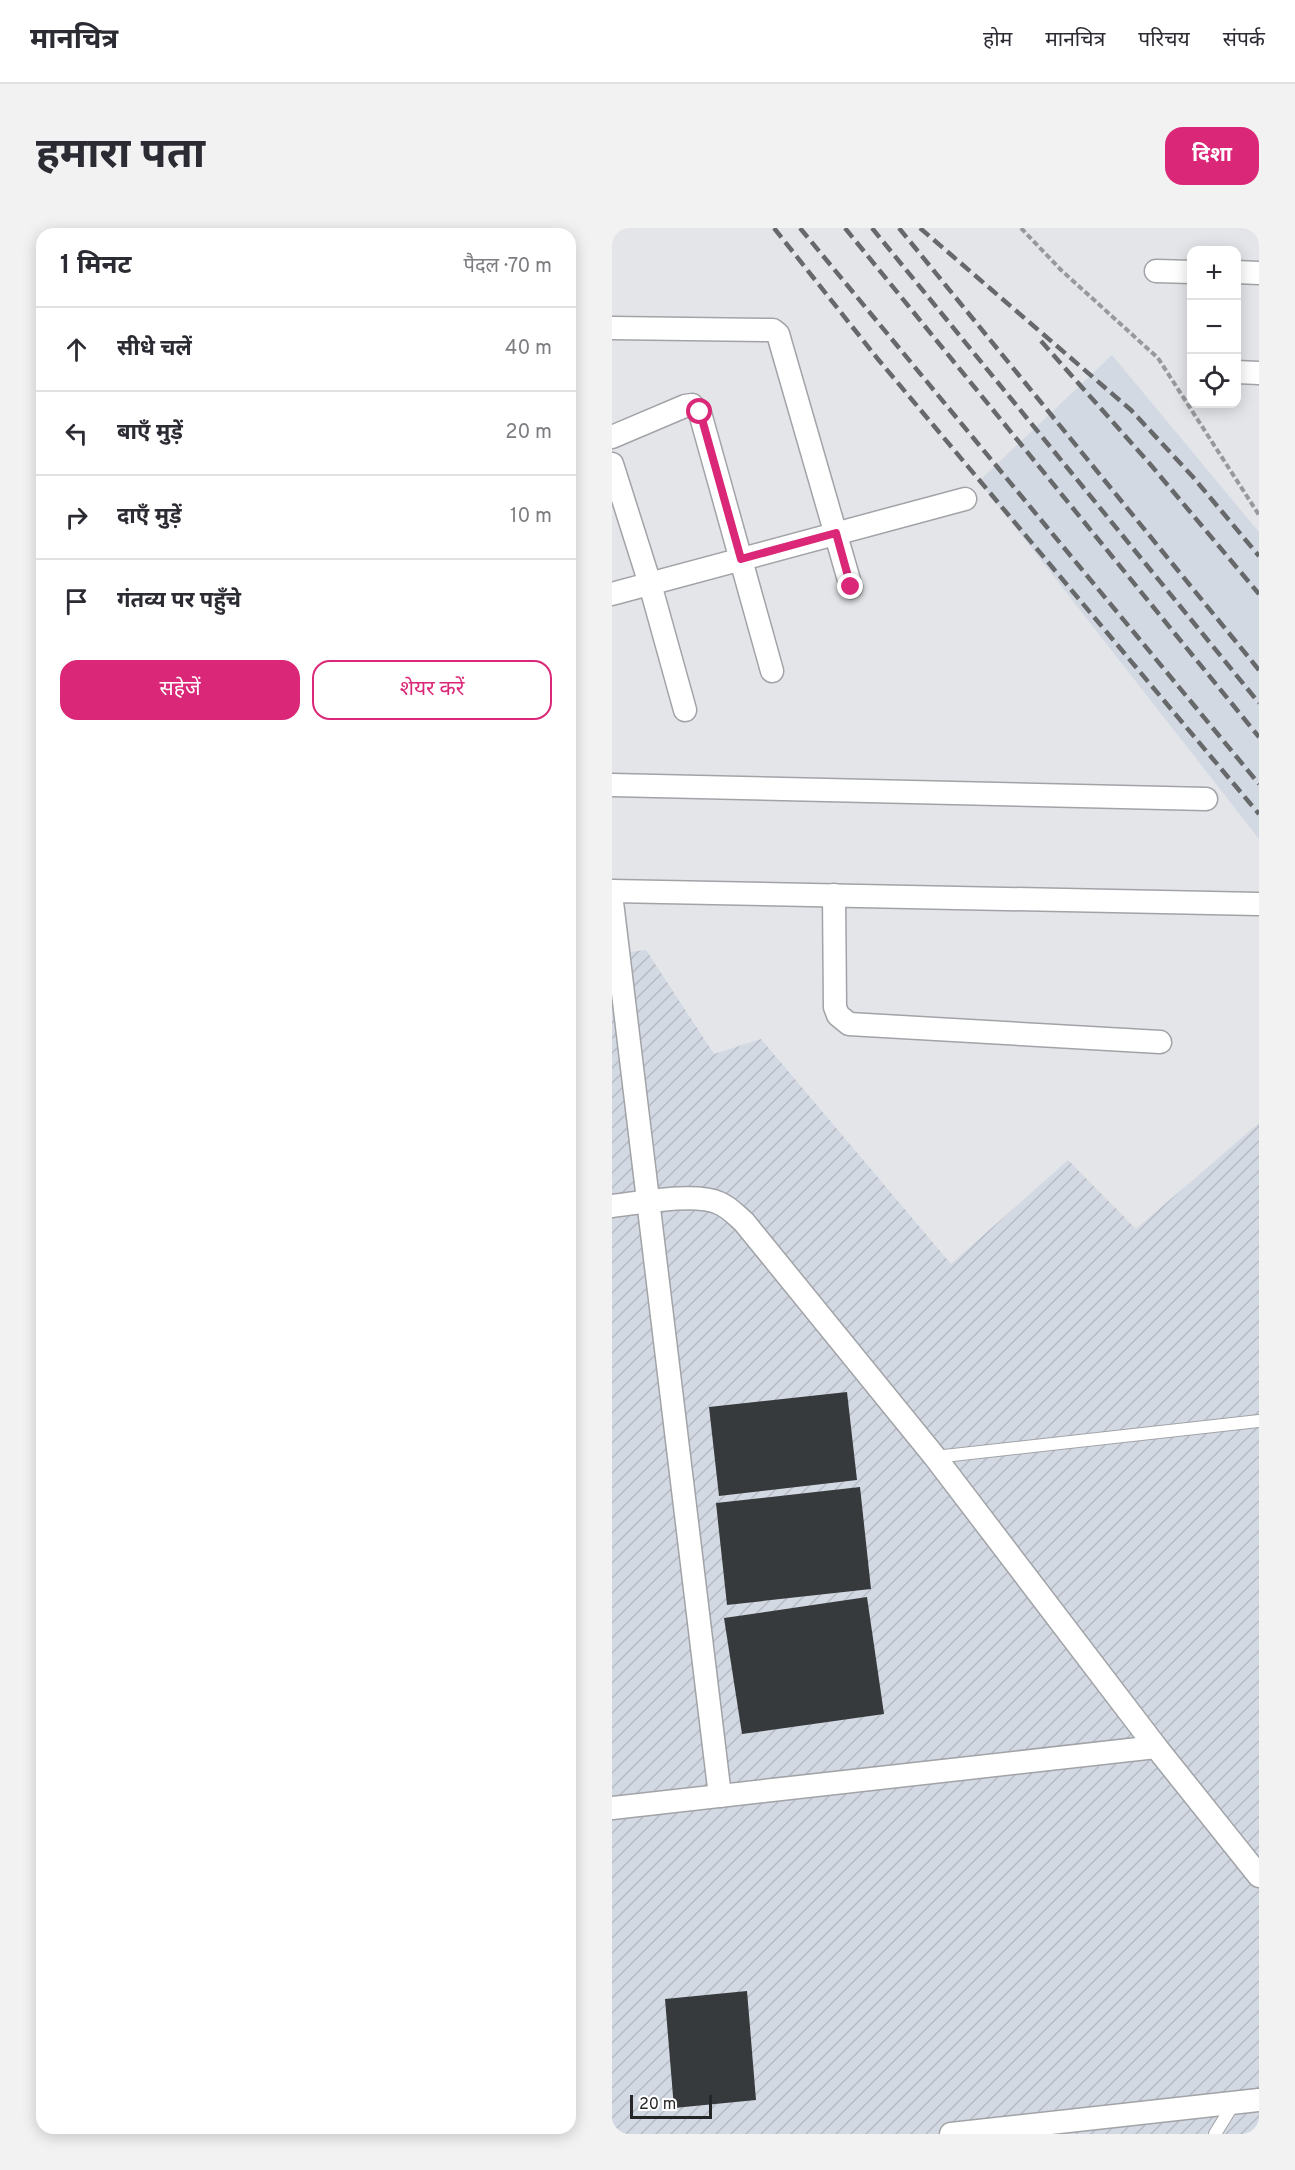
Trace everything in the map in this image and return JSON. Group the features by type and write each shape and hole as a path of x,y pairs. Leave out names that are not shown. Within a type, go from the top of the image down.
{"street":[{"path":"1156,271 1187,272"},
{"path":"1241,272 1259,273"},
{"path":"612,328 773,330 778,334 851,587"},
{"path":"1241,372 1259,372"},
{"path":"612,437 685,406 692,405 700,412 772,671"},
{"path":"612,464 650,584 685,710"},
{"path":"612,594 965,499"},
{"path":"612,785 1206,799"},
{"path":"612,891 1259,904"},
{"path":"834,895 835,1006 838,1015 849,1024 1160,1041"},
{"path":"612,902 720,1796"},
{"path":"612,1206 699,1198 717,1202 731,1210 744,1222 935,1457 1156,1747 1259,1876"},
{"path":"612,1808 1156,1747"},
{"path":"951,2134 1259,2100"}],"lane":[{"path":"935,1457 1259,1421"},
{"path":"1215,2134 1234,2103"}],"path":[{"path":"1021,228 1061,270 1158,358 1259,514"}],"shaded area":[{"path":"1112,355 1259,532 1259,839 979,481"},
{"path":"646,950 714,1054 761,1039 951,1264 1068,1160 1136,1229 1259,1123 1259,2134 612,2134 612,954"}],"building":[{"path":"847,1392 857,1480 719,1496 709,1407"},
{"path":"860,1487 871,1589 727,1605 716,1503"},
{"path":"867,1597 884,1714 742,1734 724,1618"},
{"path":"747,1991 756,2100 674,2108 665,1999"}],"railway":[{"path":"774,228 877,358 1259,814"},
{"path":"800,228 1259,784"},
{"path":"845,228 1259,737"},
{"path":"872,228 1259,703"},
{"path":"899,228 1259,670"},
{"path":"920,228 1131,410 1193,477 1259,556"},
{"path":"1041,341 1150,464 1259,594"}],"route":[{"path":"700,412 741,559 836,533 851,587"}]}
